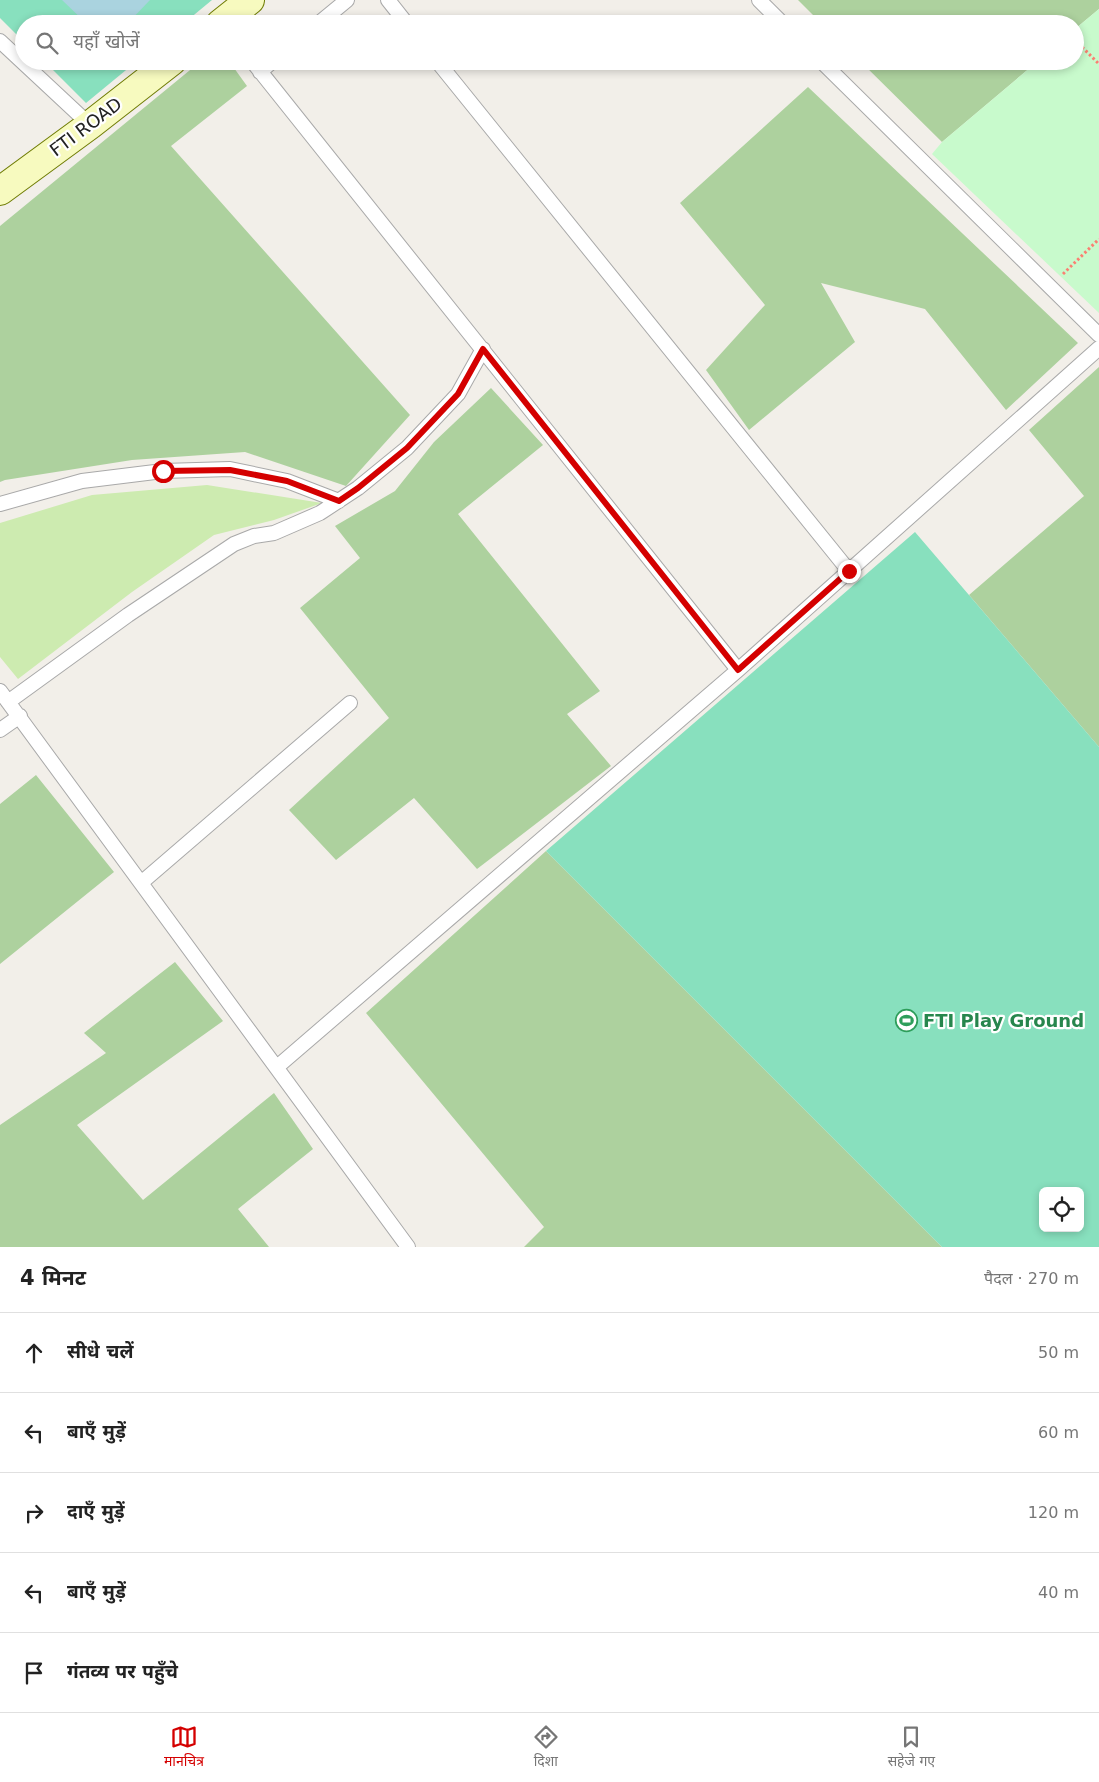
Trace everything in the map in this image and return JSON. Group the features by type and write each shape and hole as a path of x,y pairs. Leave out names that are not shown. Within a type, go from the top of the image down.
{"main road":[{"path":"231,15 250,0"},
{"name":"FTI ROAD","path":"0,191 160,70"}],"lane":[{"path":"329,15 347,0"},
{"path":"388,0 400,15"},
{"path":"759,0 775,15"},
{"path":"0,41 15,55"},
{"path":"31,70 90,125"},
{"path":"259,70 738,670"},
{"path":"444,70 849,571"},
{"path":"831,70 1099,335"},
{"path":"277,1067 738,670 1099,348"},
{"path":"408,1247 4,696 234,544 254,536 274,533 320,513 358,488 407,448 458,394 483,349"},
{"path":"0,504 92,480 163,471 230,470 287,481 339,501"},
{"path":"142,883 350,704"},
{"path":"0,730 20,716"}],"path":[{"path":"1084,49 1099,64"},
{"path":"1050,286 1099,239"}],"green space":[{"path":"0,0 212,0 194,15 15,15 15,33 0,18"},
{"path":"798,0 1099,0 1099,9 1084,22 1084,15 813,15"},
{"path":"1099,9 1099,313 932,154 942,142 1027,70 1084,70 1084,22"},
{"path":"53,70 126,70 86,103"},
{"path":"190,70 235,70 247,86 171,146 410,415 346,486 245,452 132,460 0,482 0,226"},
{"path":"869,70 1027,70 942,142"},
{"path":"808,87 1078,343 1006,410 925,309 821,283 855,342 749,430 706,370 765,305 680,203"},
{"path":"1099,367 1099,747 969,595 1084,496 1029,430"},
{"path":"491,388 543,445 458,514 600,691 567,714 611,766 477,869 414,798 336,860 289,810 389,718 300,608 360,558 335,526 395,491 434,442"},
{"path":"207,485 322,503 274,520 214,535 132,592 18,679 0,657 0,523 92,495"},
{"name":"FTI Play Ground","path":"915,532 1099,747 1099,1247 942,1247 546,851"},
{"path":"36,775 114,872 0,964 0,804"},
{"path":"546,851 942,1247 524,1247 544,1227 366,1013"},
{"path":"175,962 223,1021 77,1125 143,1200 274,1093 313,1149 238,1209 269,1247 0,1247 0,1125 106,1053 84,1033"}],"water":[{"path":"62,0 150,0 136,15 78,15"}],"place":[{"name":"FTI Play Ground","path":"907,1021"}],"route":[{"path":"163,471 230,470 287,481 339,501 407,448 458,394 483,349 738,670 849,571"}]}
